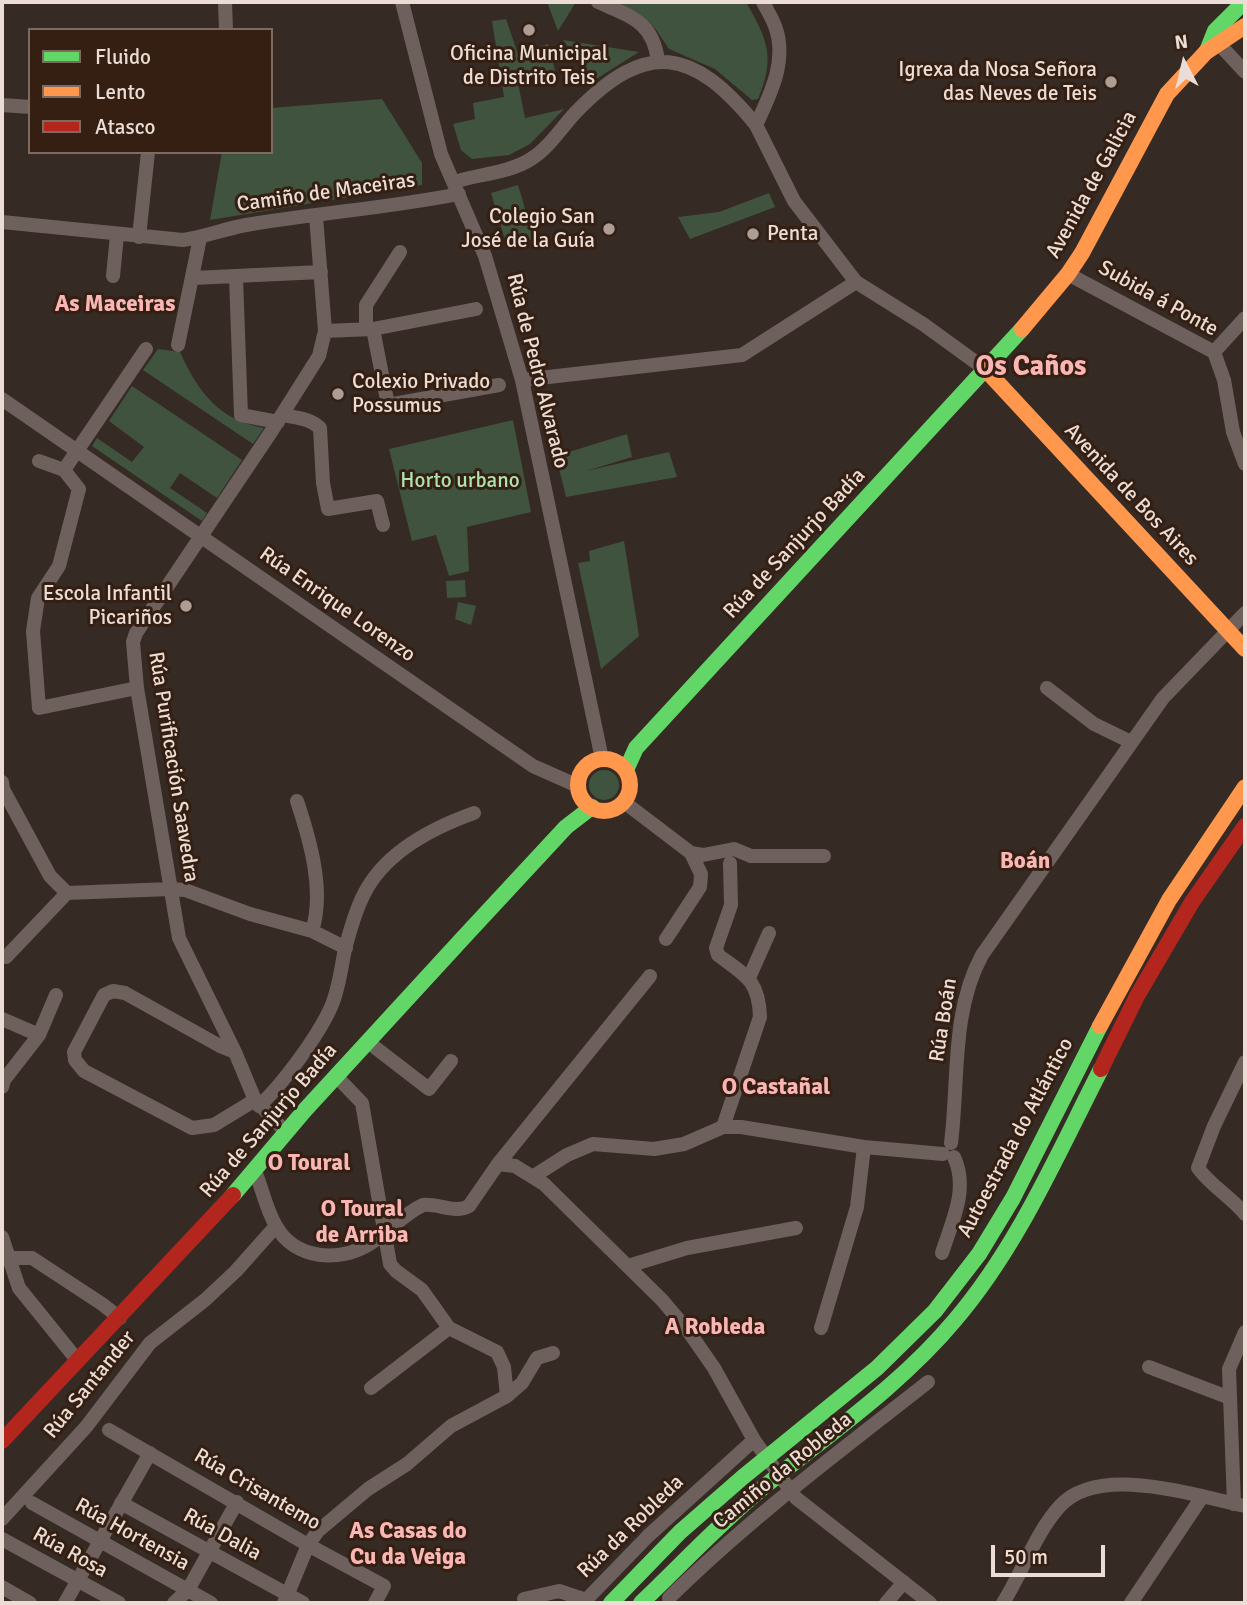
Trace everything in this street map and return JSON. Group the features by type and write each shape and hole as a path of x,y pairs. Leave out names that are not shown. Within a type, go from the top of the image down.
{"main road":[{"name":"Avenida de Galicia","path":"1213,48 1215,31 1244,2"},
{"name":"Avenida de Galicia","path":"985,369 1068,274 1082,253 1167,94 1213,48 1245,26"},
{"name":"Avenida de Bos Aires","path":"985,369 1245,649"},
{"name":"Rúa de Sanjurjo Badía","path":"2,1441 120,1318 255,1171 336,1076 566,827 592,807 608,811 624,802 630,786 626,770 636,748 985,369"},
{"name":"Rúa de Sanjurjo Badía","path":"566,827 579,790 582,771 588,765 636,748"},
{"path":"607,760 626,770"},
{"name":"Autoestrada do Atlántico","path":"611,1603 680,1532 877,1368 925,1321 979,1254 1013,1198 1134,960 1169,900 1245,787"},
{"path":"579,790 592,807"},
{"name":"Autoestrada do Atlántico","path":"641,1603 757,1493 891,1385 955,1321 998,1263 1031,1208 1138,996 1192,902 1245,826"}],"street":[{"path":"225,2 226,28"},
{"name":"Rúa de Pedro Alvarado","path":"402,2 441,154 457,188 497,293 522,380 607,760"},
{"path":"598,2 643,26 656,44 658,61 681,65 716,82 737,102 756,125 794,201 856,282 923,324 985,369"},
{"path":"756,125 769,97 779,65 780,45 775,26 763,2"},
{"path":"1213,48 1245,72"},
{"name":"Camiño de Maceiras","path":"2,222 183,240 246,225 418,202 529,160 542,151 587,101 614,78 641,64 658,61"},
{"path":"2,105 28,107"},
{"path":"139,237 148,154"},
{"name":"Rúa Purificación Saavedra","path":"286,1132 257,1103 179,938 137,688 133,642 136,633 280,419 319,356 325,331 316,216"},
{"path":"113,276 117,235"},
{"path":"178,345 200,238"},
{"path":"400,252 366,305 388,405 499,385"},
{"path":"193,278 321,272"},
{"name":"Subida á Ponte","path":"1068,274 1214,352 1224,380 1233,432 1244,454"},
{"path":"236,277 241,415 305,419 315,423 320,428 323,483 328,509 377,501 383,525"},
{"path":"522,380 742,355 856,282"},
{"path":"325,331 370,329 476,309"},
{"path":"1214,352 1245,318"},
{"path":"64,470 146,349"},
{"name":"Rúa Enrique Lorenzo","path":"2,399 533,766 579,790"},
{"path":"39,461 64,470 79,489 59,566 38,598 33,631 39,708 137,688"},
{"name":"Rúa Boán","path":"942,1253 962,1187 960,1170 949,1152 959,1036 970,977 982,955 1163,698 1245,613"},
{"path":"1047,688 1094,724 1131,742"},
{"path":"2,782 3,789 50,876 67,893"},
{"path":"297,801 312,848 317,915 312,931"},
{"path":"624,802 691,853 701,874 701,887 666,939"},
{"path":"235,1052 125,993 113,990 104,995 74,1052 75,1060 84,1071 192,1128 214,1125 257,1103 275,1091 320,1028 332,1004 354,916 372,880 401,850 433,830 474,813"},
{"path":"691,853 703,855 734,849 751,856 824,856"},
{"path":"723,1127 760,1017 760,999 754,985 749,978 718,955 716,948 731,905 730,863"},
{"path":"2,956 6,957 67,893 170,888 185,890 250,914 312,931 346,948"},
{"path":"749,978 769,933"},
{"path":"255,1171 276,1226 289,1242 301,1250 326,1256 366,1246 423,1205 457,1209 469,1206 498,1164 650,976"},
{"path":"2,1087 4,1080 39,1035 56,995"},
{"path":"2,1019 39,1035"},
{"path":"368,1042 429,1089 451,1061"},
{"path":"1245,1062 1214,1126 1198,1168 1207,1180 1234,1200 1245,1214"},
{"path":"336,1076 362,1103 390,1264 422,1290 449,1328 497,1352 504,1367 507,1396"},
{"path":"534,1176 567,1155 593,1144 654,1149 684,1144 723,1127 741,1127 864,1147 949,1152"},
{"path":"821,1328 857,1207 864,1147"},
{"path":"498,1164 515,1166 534,1176 559,1197 690,1332 714,1368 754,1440 804,1506 930,1603"},
{"name":"Rúa Santander","path":"2,1519 86,1427 150,1343 213,1293 276,1226"},
{"path":"628,1266 687,1248 796,1228"},
{"path":"2,1237 19,1288 78,1361"},
{"path":"10,1258 32,1258 120,1318"},
{"path":"370,1388 449,1328"},
{"path":"1003,1603 1061,1504 1083,1491 1104,1484 1127,1483 1240,1505 1229,1369 1245,1332"},
{"path":"287,1599 308,1545 318,1531 368,1489 407,1464 452,1426 507,1396 522,1382 537,1358 553,1353"},
{"path":"1149,1367 1230,1398"},
{"name":"Camiño da Robleda","path":"669,1598 708,1559 790,1490 928,1382"},
{"name":"Rúa Crisantemo","path":"109,1430 384,1586 375,1603"},
{"name":"Rúa da Robleda","path":"524,1599 559,1591 586,1600 648,1535 754,1440"},
{"path":"65,1603 150,1452"},
{"path":"1131,1603 1202,1497"},
{"path":"174,1603 188,1590 237,1502"},
{"name":"Rúa Hortensia","path":"32,1503 211,1603"},
{"name":"Rúa Dalia","path":"121,1503 287,1599 303,1603"},
{"name":"Rúa Rosa","path":"2,1539 119,1603"},
{"path":"886,1603 904,1582"},
{"path":"2,1587 21,1601"}],"green space":[{"path":"547,2 576,2 558,31"},
{"path":"607,2 746,2 767,49 767,71 758,99 752,100 715,69 669,49 650,23"},
{"path":"506,19 518,54 548,44 557,78 517,78 525,118 564,109 530,144 509,155 472,159 461,150 453,124 475,119 473,103 504,97 492,21"},
{"path":"563,40 639,52 593,81"},
{"path":"382,99 422,163 422,185 210,220 222,154 273,154 273,108"},
{"path":"518,185 534,239 507,247 491,193"},
{"path":"769,193 775,207 690,239 678,217 719,212"},
{"path":"158,349 180,352 194,380 222,411 248,424 264,428 253,444 143,370"},
{"path":"132,386 242,460 217,498 180,473 170,488 207,513 202,521 92,446 97,438 132,462 144,447 109,421"},
{"name":"Horto urbano","path":"513,420 531,512 467,527 469,571 449,576 436,535 412,541 389,449"},
{"path":"627,434 632,457 586,471 669,452 677,477 566,497 556,456"},
{"path":"624,541 639,636 601,669 578,563 590,561 589,551"},
{"path":"465,580 466,597 447,598 446,581"},
{"path":"458,602 476,606 471,625 455,619"},
{"path":"604,770 615,774 619,785 615,796 604,800 593,796 589,785 593,774"}],"traffic: fast":[{"path":"1207,51 1215,31 1244,2"},
{"path":"626,770 636,748 1022,329"},
{"path":"233,1195 305,1110 463,938 566,827 592,807"},
{"path":"611,1603 680,1532 877,1368 935,1311 979,1254 1013,1198 1100,1026"},
{"path":"641,1603 744,1503 887,1389 955,1320 978,1291 1017,1231 1101,1069"}],"traffic: slow":[{"path":"1022,329 1082,253 1167,94 1206,52 1245,26"},
{"path":"985,369 1245,649"},
{"path":"604,759 614,761 622,767 628,775 630,785 628,795 622,803 614,809 604,811 594,809 586,803 580,795 578,785 580,775 586,767 594,761 604,759"},
{"path":"1100,1026 1169,900 1245,787"}],"traffic: jam":[{"path":"1101,1069 1137,996 1192,902 1245,826"},
{"path":"2,1441 233,1195"}],"place":[{"name":"Oficina Municipal de Distrito Teis","path":"529,30"},
{"name":"Igrexa da Nosa Señora das Neves de Teis","path":"1111,82"},
{"name":"Colegio San José de la Guía","path":"609,229"},
{"name":"Penta","path":"753,234"},
{"name":"Colexio Privado Possumus","path":"338,394"},
{"name":"Escola Infantil Picariños","path":"186,606"}],"district":[{"name":"As Maceiras","path":"115,305"},
{"name":"Os Caños","path":"1031,368"},
{"name":"Boán","path":"1025,862"},
{"name":"O Castañal","path":"776,1088"},
{"name":"O Toural","path":"309,1164"},
{"name":"O Toural de Arriba","path":"362,1223"},
{"name":"A Robleda","path":"715,1328"},
{"name":"As Casas do Cu da Veiga","path":"408,1545"}]}
